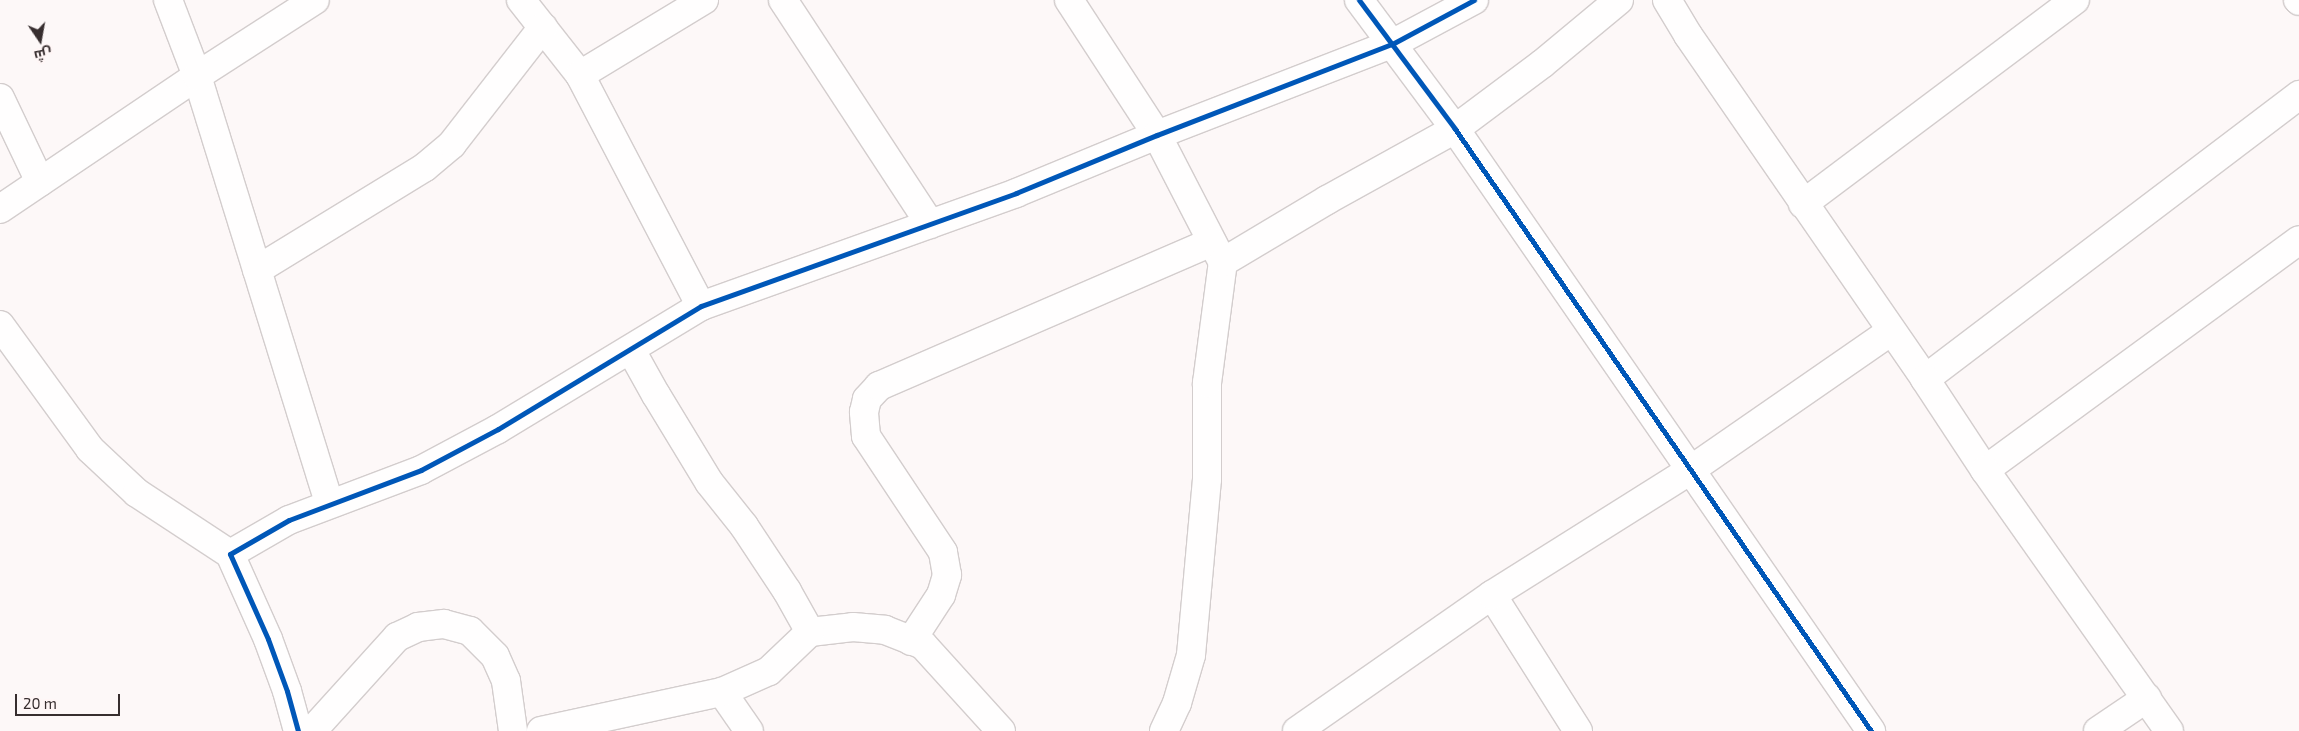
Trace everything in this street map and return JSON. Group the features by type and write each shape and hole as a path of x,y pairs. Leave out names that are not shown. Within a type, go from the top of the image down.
{"street":[{"path":"168,0 197,76 329,504"},
{"path":"0,209 197,76 315,0"},
{"path":"521,0 580,75 701,306"},
{"path":"580,75 704,0"},
{"path":"783,0 930,224"},
{"path":"1069,0 1157,135 1217,252 1208,383 1207,478 1191,655 1177,703 1164,731"},
{"path":"1359,0 1455,129 1692,469 1871,731"},
{"path":"230,554 289,520 421,470 498,429 632,350 701,306 1016,194 1157,135 1392,44 1474,0"},
{"path":"911,641 941,595 947,575 942,552 866,436 864,412 868,399 879,386 1217,252 1327,200 1455,129 1542,64 1618,0"},
{"path":"1667,0 1803,204 1925,379 1985,470 2169,731"},
{"path":"1803,204 2076,0"},
{"path":"257,270 425,167 452,144 542,27"},
{"path":"1925,379 2299,95"},
{"path":"0,98 40,182"},
{"path":"1985,470 2299,240"},
{"path":"0,325 90,449 136,493 230,554 268,639 287,691 298,731"},
{"path":"1297,731 1492,595 1692,469 1891,331"},
{"path":"632,350 656,395 709,482 755,542 787,590 810,632"},
{"path":"1492,595 1578,731"},
{"path":"312,731 397,637 418,627 444,624 470,631 495,656 506,681 513,731"},
{"path":"541,731 722,692 769,671 810,632 853,627 885,630 923,645 1001,731"},
{"path":"722,692 750,731"},
{"path":"2098,731 2146,698"}],"cycle path":[{"path":"1359,0 1455,129 1871,731"},
{"path":"298,731 287,691 268,639 230,554 289,520 421,470 498,429 701,306 1016,193 1157,135 1392,44 1474,0"}]}
